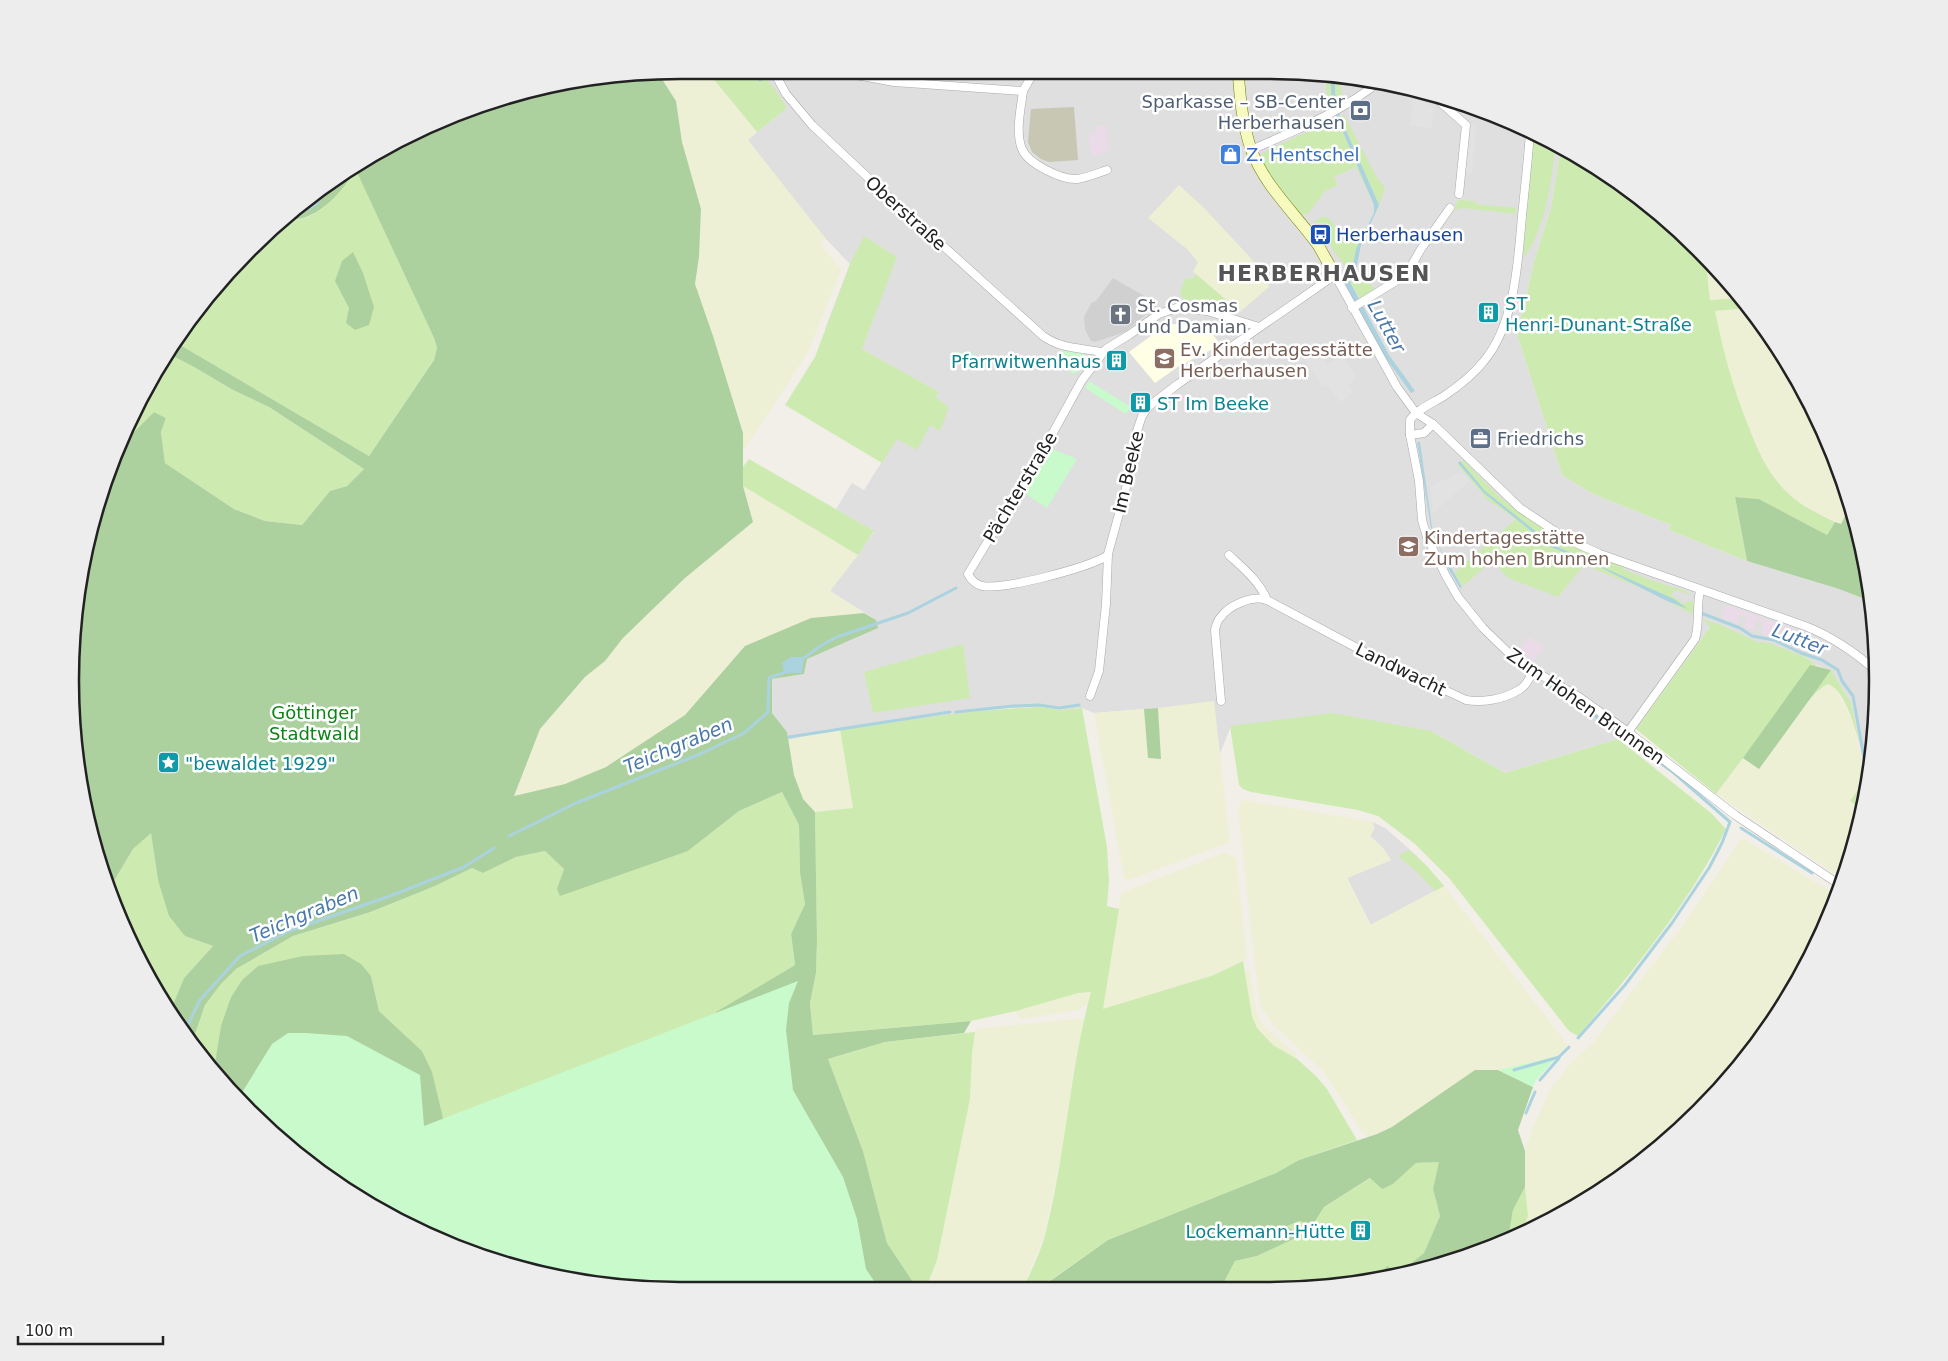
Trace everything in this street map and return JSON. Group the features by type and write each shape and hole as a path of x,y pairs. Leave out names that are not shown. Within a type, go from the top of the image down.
{"street":[{"name":"Oberstraße","path":"778,79 786,94 812,125 924,229 1053,343 1102,352"},
{"path":"878,79 894,82 1023,91"},
{"path":"1030,79 1023,91 1020,117 1020,144 1024,154 1030,160 1054,174 1068,178 1083,178 1107,170"},
{"path":"1239,79 1242,114 1251,150 1269,184 1318,246 1335,275 1357,306 1397,387 1416,413 1433,424 1520,508 1554,531 1600,554 1824,634 1850,649 1869,665"},
{"path":"1251,150 1326,117 1371,88"},
{"path":"1444,106 1466,125 1458,194"},
{"path":"1416,413 1459,385 1472,374 1489,355 1501,335 1508,312 1519,254 1529,139"},
{"path":"1357,306 1406,276 1450,208"},
{"name":"Im Beeke","path":"1090,696 1098,671 1106,604 1107,556 1129,477 1138,427 1146,410 1178,384 1335,275"},
{"path":"1102,352 1159,314 1176,308 1196,309 1259,327"},
{"name":"Pächterstraße","path":"1102,352 1079,386 1016,496 969,570 970,577 979,585 987,586 1014,583 1068,571 1088,566 1107,556"},
{"name":"Zum Hohen Brunnen","path":"1416,413 1410,420 1410,435 1419,481 1422,520 1427,537 1446,576 1462,602 1483,628 1517,661 1568,690 1628,732 1735,815 1834,881"},
{"path":"1410,435 1424,433 1433,424"},
{"path":"1229,556 1252,576 1262,589 1267,600"},
{"path":"1628,732 1695,639 1698,628 1697,608 1700,591"},
{"path":"1221,701 1215,630 1219,619 1225,613 1246,601 1257,598 1267,600"},
{"name":"Landwacht","path":"1267,600 1372,656 1466,700 1480,702 1520,690 1526,684 1533,671"}],"shaded area":[{"path":"662,79 713,79 757,132 748,140 825,238 821,244 836,264 842,268 808,352 744,450 740,451 695,284 699,257 701,209 682,142 676,101"},
{"path":"759,79 1307,80 1385,90 1423,99 1498,125 1560,155 1551,208 1535,259 1517,334 1562,475 1593,494 1671,525 1669,530 1747,561 1839,589 1863,598 1868,641 1869,680 1868,720 1863,763 1851,703 1831,670 1710,627 1635,729 1618,739 1505,773 1431,731 1231,726 1220,754 1144,709 1094,713 1082,708 1060,710 1041,707 1008,708 840,729 788,740 787,732 772,713 772,679 804,674 806,659 876,620 830,591 874,532 836,509 852,483 864,490 897,438 930,425 940,430 936,398 939,392 825,329 850,264 825,238 747,140 781,113"},
{"path":"1421,99 1434,108 1432,128 1410,126 1413,101"},
{"path":"1074,107 1078,160 1049,162 1041,159 1032,152 1028,142 1031,109"},
{"path":"1470,122 1476,127 1472,174 1465,170"},
{"path":"1106,125 1108,153 1092,156 1088,134 1095,133 1096,127"},
{"path":"1179,185 1203,207 1265,276 1269,287 1240,312 1193,272 1198,262 1187,249 1148,218"},
{"path":"1707,270 1732,298 1710,300"},
{"name":"St. Cosmas und Damian","path":"1113,278 1158,304 1125,332 1095,342 1091,341 1085,330 1084,317 1092,302 1096,301"},
{"path":"1741,309 1768,346 1789,380 1807,414 1837,487 1846,515 1841,524 1809,509 1789,495 1774,478 1761,457 1737,398 1724,356 1715,311"},
{"name":"Ev. Kindertagesstätte Herberhausen","path":"1200,321 1221,345 1179,366 1155,383 1129,352 1169,324 1196,325"},
{"path":"1314,341 1327,364 1343,356 1353,372 1356,380 1349,385 1353,392 1341,403 1327,385 1323,387 1298,350"},
{"path":"1462,472 1470,481 1433,513 1430,486"},
{"path":"743,486 858,555 830,591 864,613 811,618 698,703 685,715 606,767 565,784 513,796 540,729 585,677 605,661 622,638 685,578 753,522"},
{"path":"1726,605 1804,633 1799,647 1778,640 1782,629 1778,627 1774,638 1761,633 1764,622 1757,620 1753,630 1744,627 1747,617 1740,614 1737,623 1722,618"},
{"path":"1529,637 1544,647 1534,660 1520,650"},
{"path":"1828,684 1835,688 1853,722 1863,766 1860,788 1850,801 1856,806 1837,875 1716,794 1743,758 1758,768 1803,708 1823,686"},
{"path":"1214,701 1230,842 1129,880 1124,879 1094,713"},
{"path":"840,729 853,808 815,812 803,799 794,775 788,740"},
{"path":"1241,800 1373,822 1374,829 1370,836 1383,848 1391,860 1347,878 1370,925 1444,886 1568,1045 1558,1056 1498,1070 1475,1070 1392,1127 1368,1137 1362,1132 1324,1072 1273,1025 1260,1005 1238,810"},
{"path":"1373,822 1385,828 1416,855 1444,886 1371,925 1347,878 1391,860 1383,848 1370,836 1374,829"},
{"path":"1742,838 1831,891 1807,947 1789,981 1745,1047 1720,1077 1693,1106 1634,1158 1568,1202 1525,1224 1528,1216 1525,1187 1525,1151 1549,1091 1573,1060 1591,1045 1683,925"},
{"path":"1225,852 1236,858 1247,959 1214,975 1103,1010 1121,893"},
{"path":"1249,969 1257,1013 1262,1023 1295,1053 1297,1059 1273,1045 1257,1028 1252,1016 1246,985 1245,971"},
{"path":"1092,992 1087,1005 1078,1010 1020,1019 1016,1011 1078,993"},
{"path":"1084,1018 1072,1081 1063,1148 1044,1236 1026,1282 928,1282 937,1260 970,1099 972,1054 977,1029"}],"green space":[{"name":"Göttinger Stadtwald","path":"662,79 676,101 682,142 701,209 699,257 695,284 743,433 743,486 753,522 685,578 623,638 605,661 585,677 540,729 514,796 565,784 606,767 685,715 745,646 811,618 864,613 876,620 878,628 807,659 804,674 772,679 772,713 787,732 794,775 803,799 815,812 817,940 816,973 810,1003 813,1035 971,1021 964,1033 885,1042 828,1059 863,1151 887,1243 913,1282 641,1281 563,1271 525,1262 450,1236 414,1220 346,1181 284,1133 255,1106 215,1062 221,1026 231,997 242,980 258,966 303,956 344,954 361,964 371,976 379,1011 422,1051 432,1072 443,1118 452,1139 712,1021 716,1012 795,965 791,934 805,904 800,873 799,825 782,792 739,811 688,851 560,896 557,889 564,869 545,851 516,857 483,873 472,868 435,886 371,912 293,936 236,969 221,984 205,1005 195,1035 173,1004 184,978 213,946 185,936 169,916 158,880 151,833 133,849 114,881 99,836 90,798 80,720 80,641 90,563 99,525 125,450 132,434 154,412 166,418 161,432 165,463 234,509 265,521 302,525 330,491 347,486 364,469 269,407 233,390 174,356 180,346 369,456 434,360 437,348 357,173 414,141 450,125 525,99 563,90 602,84"},
{"path":"713,79 759,79 760,81 766,79 775,89 786,106 785,110 757,132"},
{"path":"1326,82 1340,83 1342,98 1328,107"},
{"path":"1344,115 1376,176 1385,188 1379,205 1340,117"},
{"path":"1337,118 1374,205 1356,167 1334,177 1338,185 1325,191 1308,214 1299,214 1277,186 1262,162 1262,153"},
{"path":"1533,141 1555,152 1550,187 1543,216 1532,244 1525,256 1523,254"},
{"path":"1560,155 1602,180 1634,203 1693,255 1707,270 1710,300 1732,298 1741,309 1715,311 1725,355 1752,435 1769,471 1782,487 1799,502 1835,522 1827,535 1759,499 1735,497 1747,561 1669,530 1671,525 1593,494 1562,475 1517,334 1535,259 1551,208"},
{"path":"358,173 437,348 434,360 369,456 181,345 203,314 255,255 295,219 310,216 320,210 336,195 347,180"},
{"name":"Göttinger Stadtwald","path":"349,178 328,204 313,214 295,219"},
{"path":"1458,200 1475,201 1475,204 1516,208 1516,214 1463,208 1454,210"},
{"path":"1327,217 1334,224 1342,242 1365,231 1356,249 1352,271 1348,275 1342,261 1314,221"},
{"path":"864,236 897,257 862,349 939,392 936,398 949,407 940,431 930,425 917,450 897,439 882,463 785,405 815,357 850,264"},
{"path":"353,252 363,273 374,307 369,325 355,330 346,323 349,308 335,281 342,261"},
{"path":"1355,272 1369,282 1376,291 1361,300 1350,282"},
{"path":"1196,274 1240,312 1183,299 1180,293 1185,278 1192,279"},
{"path":"1063,351 1083,353 1090,360 1079,371 1072,374 1060,354"},
{"path":"174,356 233,390 269,407 364,469 347,486 330,491 302,525 265,521 234,509 165,463 161,432 166,418 154,412 131,435 159,380"},
{"path":"1089,381 1131,407 1126,414 1085,388"},
{"path":"1050,448 1077,459 1047,508 1024,493"},
{"path":"749,459 874,531 858,555 743,486 742,468"},
{"path":"1464,460 1499,496 1528,518 1558,537 1624,566 1623,569 1686,591 1691,595 1674,590 1671,596 1680,600 1679,602 1686,604 1687,601 1693,601 1692,614 1646,590 1584,565 1558,597 1508,578 1492,561 1463,586 1454,573 1516,519 1488,500 1457,464"},
{"path":"1735,497 1759,499 1827,535 1835,522 1841,524 1846,515 1858,563 1863,598 1839,589 1747,561"},
{"path":"1702,619 1721,625 1757,642 1769,643 1805,657 1817,666 1831,670 1851,703 1860,746 1845,702 1840,694 1828,684 1812,697 1802,709 1759,769 1743,758 1716,794 1636,729 1710,627"},
{"path":"963,644 970,698 873,713 864,672"},
{"path":"1810,665 1831,670 1759,769 1743,758"},
{"path":"1041,707 1060,710 1082,708 1107,847 1109,881 1107,906 1119,909 1103,1009 1214,975 1243,961 1252,1016 1257,1028 1273,1045 1297,1059 1316,1076 1327,1089 1357,1140 1299,1160 1276,1173 1108,1240 1048,1282 1026,1282 1045,1235 1052,1205 1077,1052 1091,992 1078,993 1016,1011 971,1021 813,1035 810,1003 816,973 817,940 815,812 853,808 840,729 1016,708"},
{"path":"1158,708 1161,759 1148,758 1144,709"},
{"path":"1332,713 1431,731 1505,773 1618,739 1711,813 1726,829 1695,884 1677,911 1639,962 1578,1036 1569,1031 1449,878 1415,844 1378,816 1358,810 1251,792 1239,785 1230,726"},
{"path":"1860,788 1856,806 1850,801"},
{"path":"782,792 799,825 800,873 805,904 791,934 795,965 716,1013 712,1021 452,1139 443,1118 422,1051 379,1011 371,976 258,966 242,980 231,997 216,1062 195,1035 205,1005 221,984 236,969 293,936 372,912 435,886 472,868 483,873 516,857 545,851 564,869 558,889 688,851 739,811"},
{"path":"151,832 158,880 185,936 213,946 184,978 173,1004 141,947 114,881 133,849"},
{"path":"1409,850 1427,866 1444,886 1435,891 1415,870 1399,857"},
{"path":"798,981 789,1003 786,1030 793,1090 843,1177 857,1219 866,1269 875,1282 641,1281 563,1271 525,1262 450,1236 380,1202 314,1158 284,1133 242,1092 272,1044 288,1033 347,1036 420,1075 424,1126"},
{"path":"975,1032 970,1099 937,1260 928,1282 913,1282 887,1243 863,1151 828,1059 885,1042"},
{"path":"1558,1056 1536,1080 1533,1087 1498,1070"},
{"path":"1475,1070 1498,1070 1533,1087 1518,1130 1525,1151 1525,1187 1513,1210 1510,1231 1461,1250 1408,1266 1424,1253 1440,1216 1433,1189 1439,1162 1416,1163 1393,1184 1382,1189 1370,1178 1324,1207 1312,1226 1300,1221 1287,1226 1300,1236 1257,1256 1235,1261 1224,1282 1049,1282 1108,1240 1276,1173 1299,1160 1377,1134 1392,1127"},
{"path":"1440,1162 1433,1189 1440,1216 1424,1253 1408,1266 1393,1269 1387,1266 1381,1272 1307,1281 1224,1282 1235,1261 1257,1256 1300,1236 1287,1226 1300,1221 1312,1226 1324,1207 1371,1178 1393,1184 1416,1163"},
{"path":"1525,1187 1528,1216 1525,1224 1510,1231 1513,1210"},
{"path":"1387,1266 1393,1269 1381,1272"}],"water":[{"path":"1330,82 1335,83 1340,117 1379,205 1361,245 1355,275 1350,282 1389,355 1415,391 1411,393 1383,354 1342,278 1352,271 1356,249 1374,213 1374,205 1332,102"},
{"path":"324,196 318,204 310,210 306,210"},
{"path":"1417,442 1420,442 1432,527 1440,548 1462,587 1460,588 1449,570 1431,528"},
{"path":"1460,461 1485,491 1553,545 1674,599 1688,609 1667,601 1600,567 1551,547 1484,493 1458,463"},
{"path":"791,657 804,657 802,673 784,673 782,663"}],"waterway":[{"name":"Teichgraben","path":"801,660 837,637 908,613 956,588"},
{"name":"Lutter","path":"1701,613 1740,628 1752,636 1774,640 1801,653 1822,660 1838,670 1842,681 1853,696 1864,758"},
{"name":"Teichgraben","path":"509,836 576,803 700,754 744,733 768,712 769,678 786,672"},
{"path":"1559,692 1674,773 1730,822 1709,868 1672,923 1625,985 1578,1038"},
{"path":"956,712 1013,706 1039,705 1059,708 1079,705"},
{"path":"789,737 950,712"},
{"path":"1741,828 1812,873"},
{"name":"Teichgraben","path":"188,1026 200,1000 240,956 289,931 390,896 464,867 494,848"},
{"path":"1514,1070 1559,1057 1569,1047"},
{"path":"1540,1080 1559,1058"},
{"path":"1526,1113 1535,1092"}],"place":[{"name":"Sparkasse – SB-Center Herberhausen","path":"1361,111"},
{"name":"Z. Hentschel","path":"1230,154"},
{"name":"Herberhausen","path":"1320,234"},
{"name":"ST Henri-Dunant-Straße","path":"1489,313"},
{"name":"St. Cosmas und Damian","path":"1121,315"},
{"name":"Ev. Kindertagesstätte Herberhausen","path":"1164,359"},
{"name":"Pfarrwitwenhaus","path":"1117,361"},
{"name":"ST Im Beeke","path":"1141,403"},
{"name":"Friedrichs","path":"1481,438"},
{"name":"Kindertagesstätte Zum hohen Brunnen","path":"1408,547"},
{"name":"\"bewaldet 1929\"","path":"169,763"},
{"name":"Lockemann-Hütte","path":"1361,1231"}],"district":[{"name":"HERBERHAUSEN","path":"1324,273"}]}
